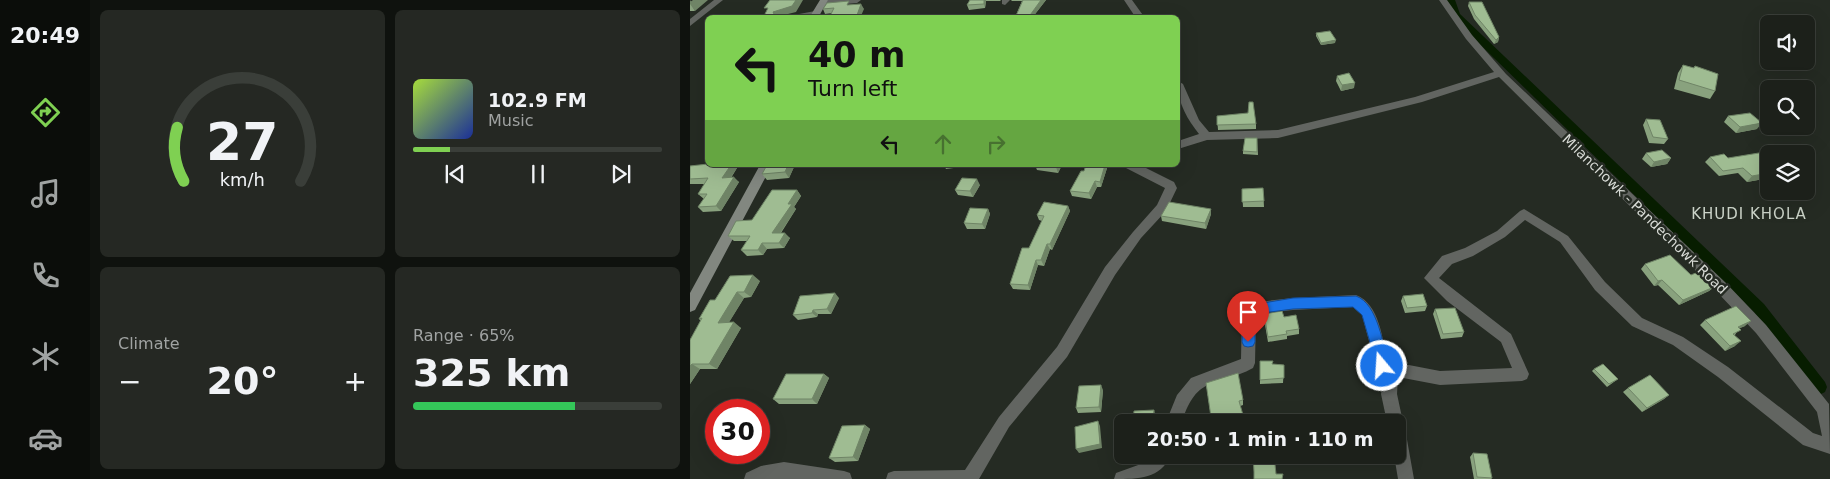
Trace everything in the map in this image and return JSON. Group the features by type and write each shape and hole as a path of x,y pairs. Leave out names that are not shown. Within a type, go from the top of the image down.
{"main road":[{"path":"815,15 823,1"},
{"path":"690,306 765,167"}],"street":[{"path":"690,23 719,0"},
{"path":"823,1 857,0"},
{"path":"1128,0 1138,15"},
{"name":"Milanchowk - Pandechowk Road","path":"1444,0 1469,36 1500,73 1721,287 1761,329 1824,409 1830,439"},
{"path":"690,23 705,22"},
{"path":"1180,145 1206,136 1278,134 1418,100 1500,73"},
{"path":"1180,88 1194,121 1206,136"},
{"path":"1180,102 1183,95"},
{"path":"894,479 970,479 1004,422 1062,352 1110,271 1136,235 1162,208 1171,188 1170,185 1134,167"},
{"path":"1176,414 1189,388 1208,376 1237,370 1248,363 1249,309 1293,304 1356,301 1368,312 1382,366 1392,370 1440,378 1522,374 1506,338 1452,297 1431,278 1447,260 1469,252 1501,234 1524,214 1564,239 1600,286 1637,322 1678,340 1723,372 1809,440 1830,446"},
{"path":"1392,370 1389,394 1393,414"},
{"path":"1122,479 1157,464"},
{"path":"1403,464 1406,479"},
{"path":"752,479 757,476 789,469 844,479"}],"building":[{"path":"770,0 796,0 792,6 773,12 774,14 788,15 764,15 768,8 764,8"},
{"path":"970,0 984,0 984,4 967,5"},
{"path":"1023,0 1041,0 1030,15 1016,15"},
{"path":"849,1 847,5 861,4 857,15 830,15 834,8 823,9 827,3"},
{"path":"1469,2 1482,2 1499,37 1496,40 1475,15"},
{"path":"1330,31 1336,40 1321,43 1316,33"},
{"path":"1683,65 1694,68 1695,66 1718,74 1715,91 1679,80"},
{"path":"1349,73 1355,83 1342,85 1337,76"},
{"path":"1249,102 1253,102 1256,124 1217,125 1217,116 1248,113"},
{"path":"1750,113 1760,123 1740,127 1728,116"},
{"path":"1646,119 1660,120 1668,139 1653,137"},
{"path":"1245,138 1257,138 1257,152 1243,151"},
{"path":"1662,150 1671,158 1654,162 1646,153"},
{"path":"1760,153 1760,175 1752,176 1743,168 1723,171 1710,157 1724,154 1728,158"},
{"path":"705,164 705,167 730,167 722,178 734,177 716,206 698,207 707,194 698,194 708,178 690,179 690,166"},
{"path":"766,167 787,167 785,172 762,174"},
{"path":"1085,167 1104,167 1100,182 1095,181 1089,193 1070,191 1081,171 1084,171"},
{"path":"962,178 977,179 970,191 955,190"},
{"path":"1263,188 1264,201 1242,202 1242,189"},
{"path":"772,190 797,190 788,204 792,204 772,233 785,233 779,243 762,243 758,250 741,250 750,236 728,236 736,221 752,220"},
{"path":"1044,202 1068,206 1050,244 1047,244 1041,260 1036,260 1028,285 1010,284 1022,248 1029,248 1044,216 1037,215"},
{"path":"1169,202 1211,209 1205,223 1161,216"},
{"path":"970,208 988,209 982,224 964,223"},
{"path":"1670,255 1691,275 1698,272 1714,287 1683,300 1662,280 1658,281 1645,264"},
{"path":"753,275 744,292 737,292 718,323 734,322 709,364 692,364 690,366 690,340 710,300 715,300 730,276"},
{"path":"835,293 827,309 793,315 800,296"},
{"path":"1423,294 1427,306 1407,308 1403,296"},
{"path":"1736,306 1751,321 1738,327 1741,330 1733,334 1741,341 1730,346 1705,320"},
{"path":"1455,308 1464,332 1443,334 1435,309"},
{"path":"1282,311 1284,317 1296,315 1299,329 1286,331 1287,334 1268,337 1264,314"},
{"path":"1260,361 1273,361 1272,364 1284,365 1284,378 1260,380"},
{"path":"1603,364 1618,379 1609,384 1594,369"},
{"path":"1238,373 1243,400 1239,401 1243,414 1211,414 1206,383"},
{"path":"786,374 824,374 812,399 773,399"},
{"path":"1650,375 1669,395 1647,408 1628,388"},
{"path":"1101,385 1099,407 1076,408 1079,386"},
{"path":"1154,410 1154,414 1134,414 1134,411"},
{"path":"1098,421 1100,444 1076,449 1075,427"},
{"path":"865,425 853,457 829,458 842,426"},
{"path":"1473,453 1487,454 1492,478 1477,477"},
{"path":"1253,464 1275,464 1276,474 1283,474 1282,479 1254,479"}],"waterway":[{"path":"1450,0 1455,15 1759,308 1819,387"}],"district":[{"name":"KHUDI KHOLA","path":"1749,214"}],"route":[{"path":"1248,342 1249,309 1293,304 1356,301 1368,312 1375,345 1382,366"}]}
